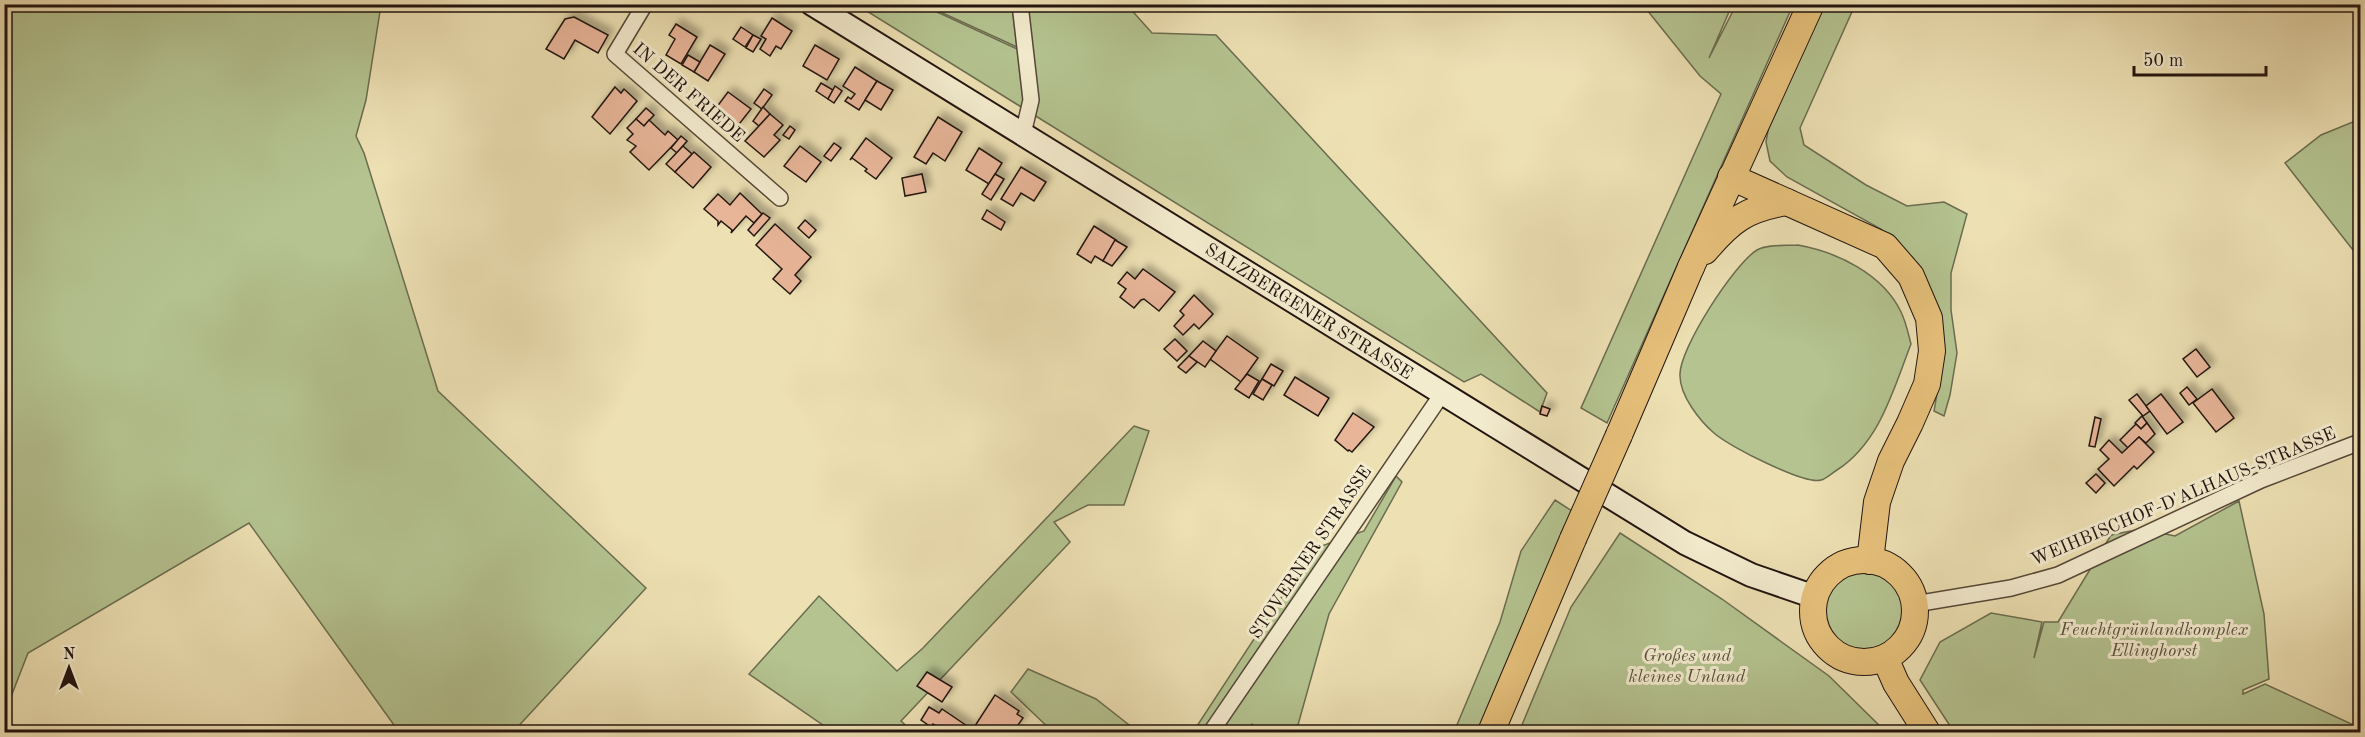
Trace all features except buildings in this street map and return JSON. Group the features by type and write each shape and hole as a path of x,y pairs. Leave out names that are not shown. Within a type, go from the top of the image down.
{"main road":[{"name":"SALZBERGENER STRASSE","path":"812,4 1685,543 1751,575 1815,597"},
{"path":"1491,732 1691,267 1812,4"},
{"path":"1731,177 1885,246 1911,276 1929,318 1932,351 1927,384 1891,461 1877,502 1870,561"},
{"path":"1691,267 1718,236 1747,212 1762,206 1787,202"},
{"path":"1855,561 1870,561 1883,564 1899,575 1911,591 1915,604 1915,617 1908,636 1896,651 1885,658 1866,662 1847,660 1830,650 1819,635 1813,616 1815,597 1821,584 1842,566 1855,561"},
{"path":"1885,658 1914,714 1927,732"}],"street":[{"name":"IN DER FRIEDE","path":"645,4 615,54 780,198"},
{"path":"1020,4 1032,100 1023,134"},
{"name":"STOVERNER STRASSE","path":"1211,732 1442,394"},
{"name":"WEIHBISCHOF-D'ALHAUS-STRASSE","path":"1915,604 2011,588 2058,575 2261,480 2361,442"}],"green space":[{"path":"4,5 381,5 366,100 356,136 364,153 438,391 646,588 513,732 399,732 249,523 28,653 7,707 5,732"},
{"path":"857,5 922,5 1030,55 1025,5 1127,5 1152,33 1216,35 1547,393 1540,412 1481,374 1464,382"},
{"path":"925,5 1012,5 1017,47"},
{"path":"1643,5 1732,5 1709,58 1736,5 1793,5 1607,423 1581,408 1721,94 1700,76"},
{"path":"1821,5 1855,5 1800,128 1804,145 1866,185 1907,206 1944,202 1967,214 1951,273 1951,310 1957,353 1944,416 1934,411 1944,353 1924,275 1913,258 1881,229 1787,177 1770,161 1766,142 1770,119"},
{"path":"2360,119 2360,259 2285,163 2321,135"},
{"path":"1798,245 1843,259 1883,286 1901,312 1911,344 1891,397 1875,430 1852,458 1821,480 1812,480 1784,471 1722,439 1692,408 1683,392 1680,376 1688,347 1698,328 1722,289 1747,258 1757,250 1766,247"},
{"path":"1134,426 1149,431 1124,505 1088,505 1054,522 1070,542 901,721 913,732 833,732 749,674 819,596 897,671 923,648"},
{"path":"1396,476 1402,482 1329,614 1296,732 1263,732 1252,724 1247,732 1193,732 1313,549 1364,531"},
{"path":"1555,500 1572,511 1482,732 1454,732 1500,622 1521,551"},
{"name":"Feuchtgrünlandkomplex Ellinghorst","path":"2239,501 2264,614 2269,679 2243,690 2243,694 2265,684 2360,728 2360,732 1954,732 1920,680 1940,642 1991,613 2042,622 2034,658 2044,622 2058,622 2111,535 2141,529 2175,536"},
{"name":"Großes und kleines Unland","path":"1620,533 1722,599 1829,676 1886,732 1519,732 1571,607"},
{"path":"1865,572 1880,575 1893,584 1902,597 1905,612 1902,627 1893,640 1880,649 1865,652 1850,649 1837,640 1828,627 1825,612 1828,597 1837,584 1850,575"},
{"path":"1028,669 1096,699 1138,732 1053,732 1011,692"}]}
